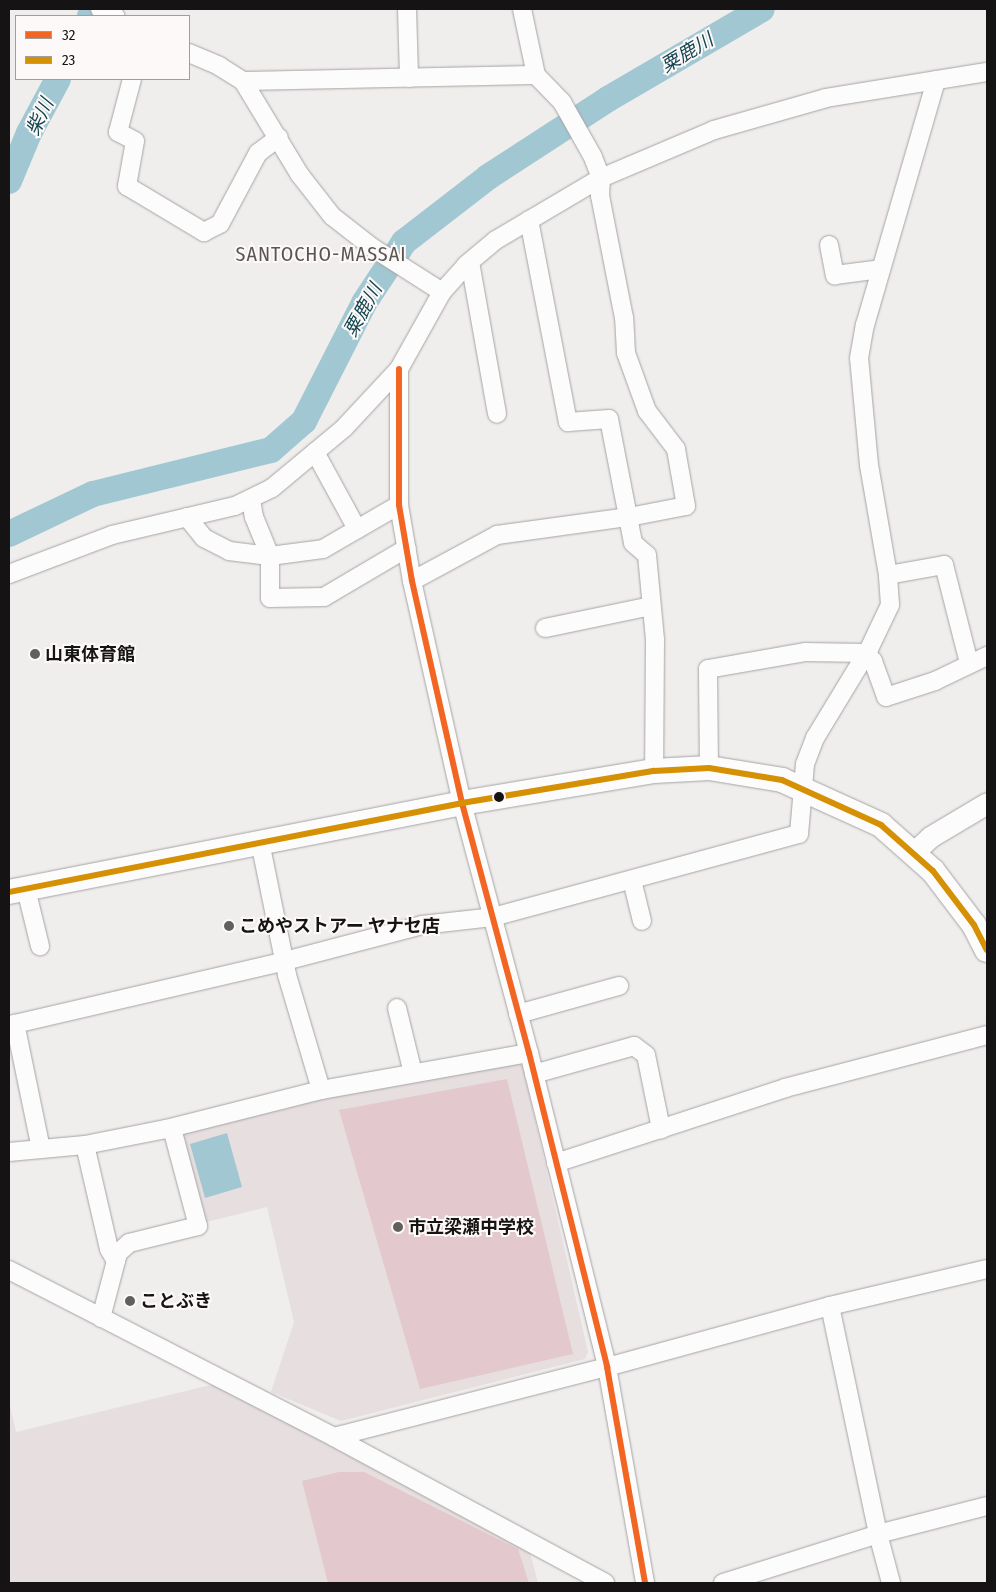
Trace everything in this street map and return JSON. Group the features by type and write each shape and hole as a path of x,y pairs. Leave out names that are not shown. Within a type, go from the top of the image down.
{"main road":[{"path":"17,890 462,802 654,771 709,768 782,780 881,825 933,871 974,925 987,950"}],"street":[{"path":"407,9 409,78"},
{"path":"412,581 497,535 686,506 676,449 647,411 626,353 624,318 600,196 601,178 593,157 562,102 536,75 522,9"},
{"path":"190,53 219,66 243,80 279,137 300,176 332,216 373,248 435,288"},
{"path":"9,574 112,535 235,506 272,488 344,428 399,369 435,288 496,240 601,178 714,130 826,98 987,72"},
{"path":"243,80 536,75"},
{"path":"132,80 118,132 135,141 127,186 204,232 220,224 258,153 279,137"},
{"path":"41,1149 15,1024 285,961 422,925 493,917 799,834 805,764 815,738 866,653 890,605 888,575 870,465 859,358 865,325 936,80"},
{"path":"529,220 568,422 609,419 629,516 632,543 647,554 655,640 654,771"},
{"path":"829,245 835,275 881,269"},
{"path":"470,262 497,414"},
{"path":"399,369 399,504 412,581 462,802 534,1074 607,1367 645,1583"},
{"path":"315,452 357,529"},
{"path":"251,499 254,517 270,556 270,598 324,597 407,548"},
{"path":"188,517 204,538 229,552 270,556 323,549 399,504"},
{"path":"888,575 944,565 969,663"},
{"path":"545,628 652,606"},
{"path":"709,768 708,669 805,652 866,653 873,661 886,697 935,681 987,656"},
{"path":"913,853 930,837 965,814 987,803"},
{"path":"260,842 285,961 321,1090"},
{"path":"632,880 642,922"},
{"path":"17,890 40,946"},
{"path":"518,1014 619,986"},
{"path":"397,1008 412,1073"},
{"path":"556,1163 785,1088 987,1035"},
{"path":"534,1074 634,1046 646,1055 661,1129"},
{"path":"9,1152 85,1145 172,1128 321,1090 528,1052"},
{"path":"101,1318 118,1253 129,1243 198,1226 172,1128"},
{"path":"85,1145 109,1249 116,1262"},
{"path":"334,1437 607,1367 830,1306 987,1269"},
{"path":"9,1270 334,1437 605,1583"},
{"path":"830,1306 878,1534 891,1583"},
{"path":"724,1583 878,1534 987,1506"}],"shaded area":[{"path":"522,1063 588,1352 585,1359 341,1421 271,1392 294,1322 267,1207 202,1223 181,1132 316,1097"},
{"path":"507,1079 573,1354 420,1389 339,1110"},
{"path":"219,1383 529,1549 538,1583 9,1583 9,1401 16,1432"},
{"path":"339,1472 364,1472 518,1549 529,1583 328,1583 302,1481"}],"water":[{"path":"227,1133 242,1187 205,1198 190,1144"}],"waterway":[{"name":"柴川","path":"91,15 94,9"},
{"name":"粟鹿川","path":"9,534 93,494 271,450 304,421 364,303 404,242 488,177 608,99 762,9"},
{"name":"柴川","path":"9,181 29,133 57,80"}],"transit line":[{"name":"32","path":"399,369 399,505 412,581 462,803 529,1053 607,1367 645,1583"},
{"name":"23","path":"9,892 462,803 654,771 709,768 782,780 881,825 933,871 974,925 987,950"}],"place":[{"name":"山東体育館","path":"35,654"},
{"name":"こめやストアー ヤナセ店","path":"229,926"},
{"name":"市立梁瀬中学校","path":"398,1227"},
{"name":"ことぶき","path":"130,1301"}],"district":[{"name":"SANTOCHO-MASSAI","path":"321,254"}]}
